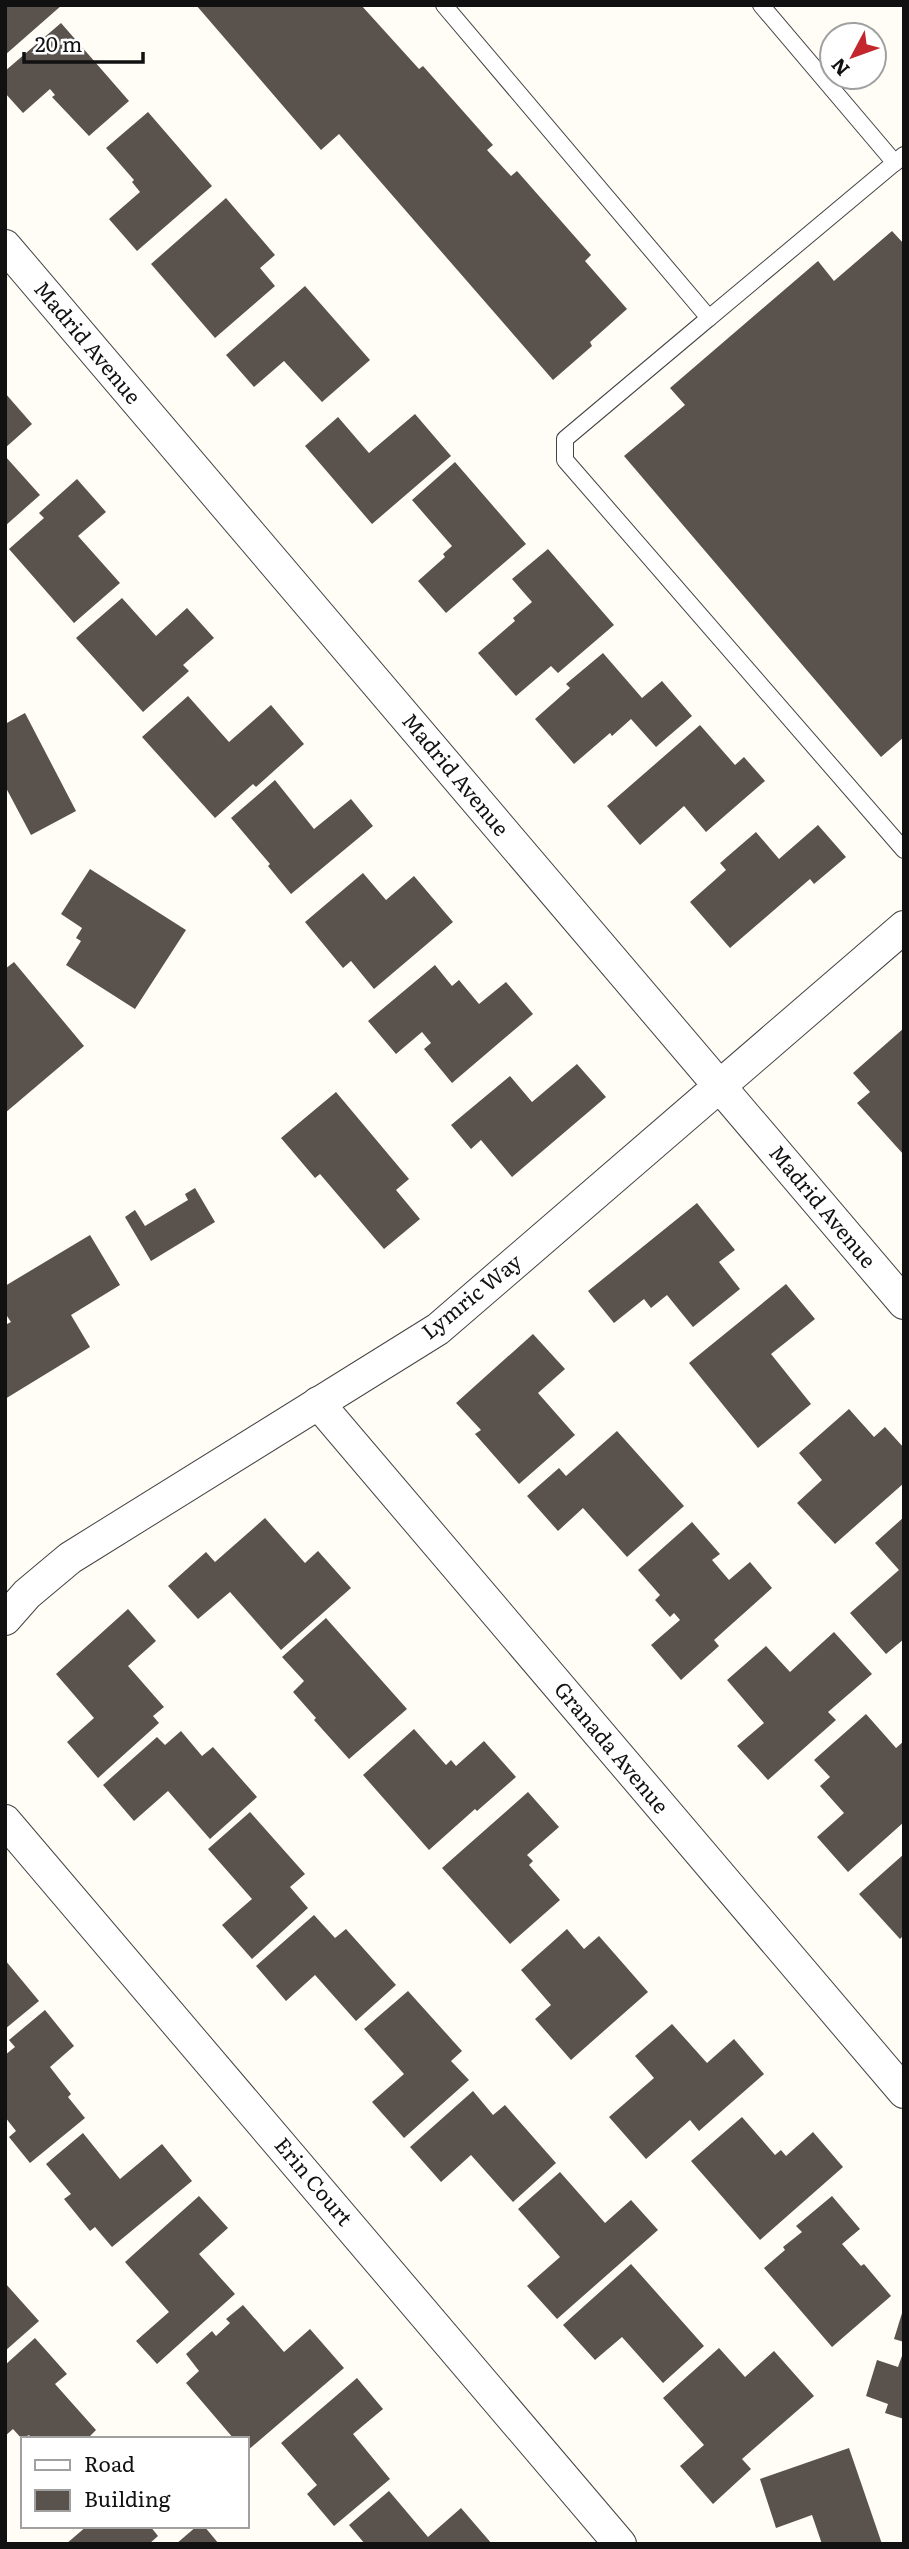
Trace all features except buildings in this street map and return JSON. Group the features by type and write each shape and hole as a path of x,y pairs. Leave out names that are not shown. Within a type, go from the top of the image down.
{"street":[{"name":"Madrid Avenue","path":"5,246 904,1303"},
{"name":"Lymric Way","path":"5,1619 27,1594 70,1558 438,1329 904,928"},
{"name":"Granada Avenue","path":"318,1403 904,2092"},
{"name":"Erin Court","path":"5,1821 620,2544"}],"lane":[{"path":"444,5 709,318"},
{"path":"761,5 899,159 565,439 565,460 898,831 904,850"}]}
